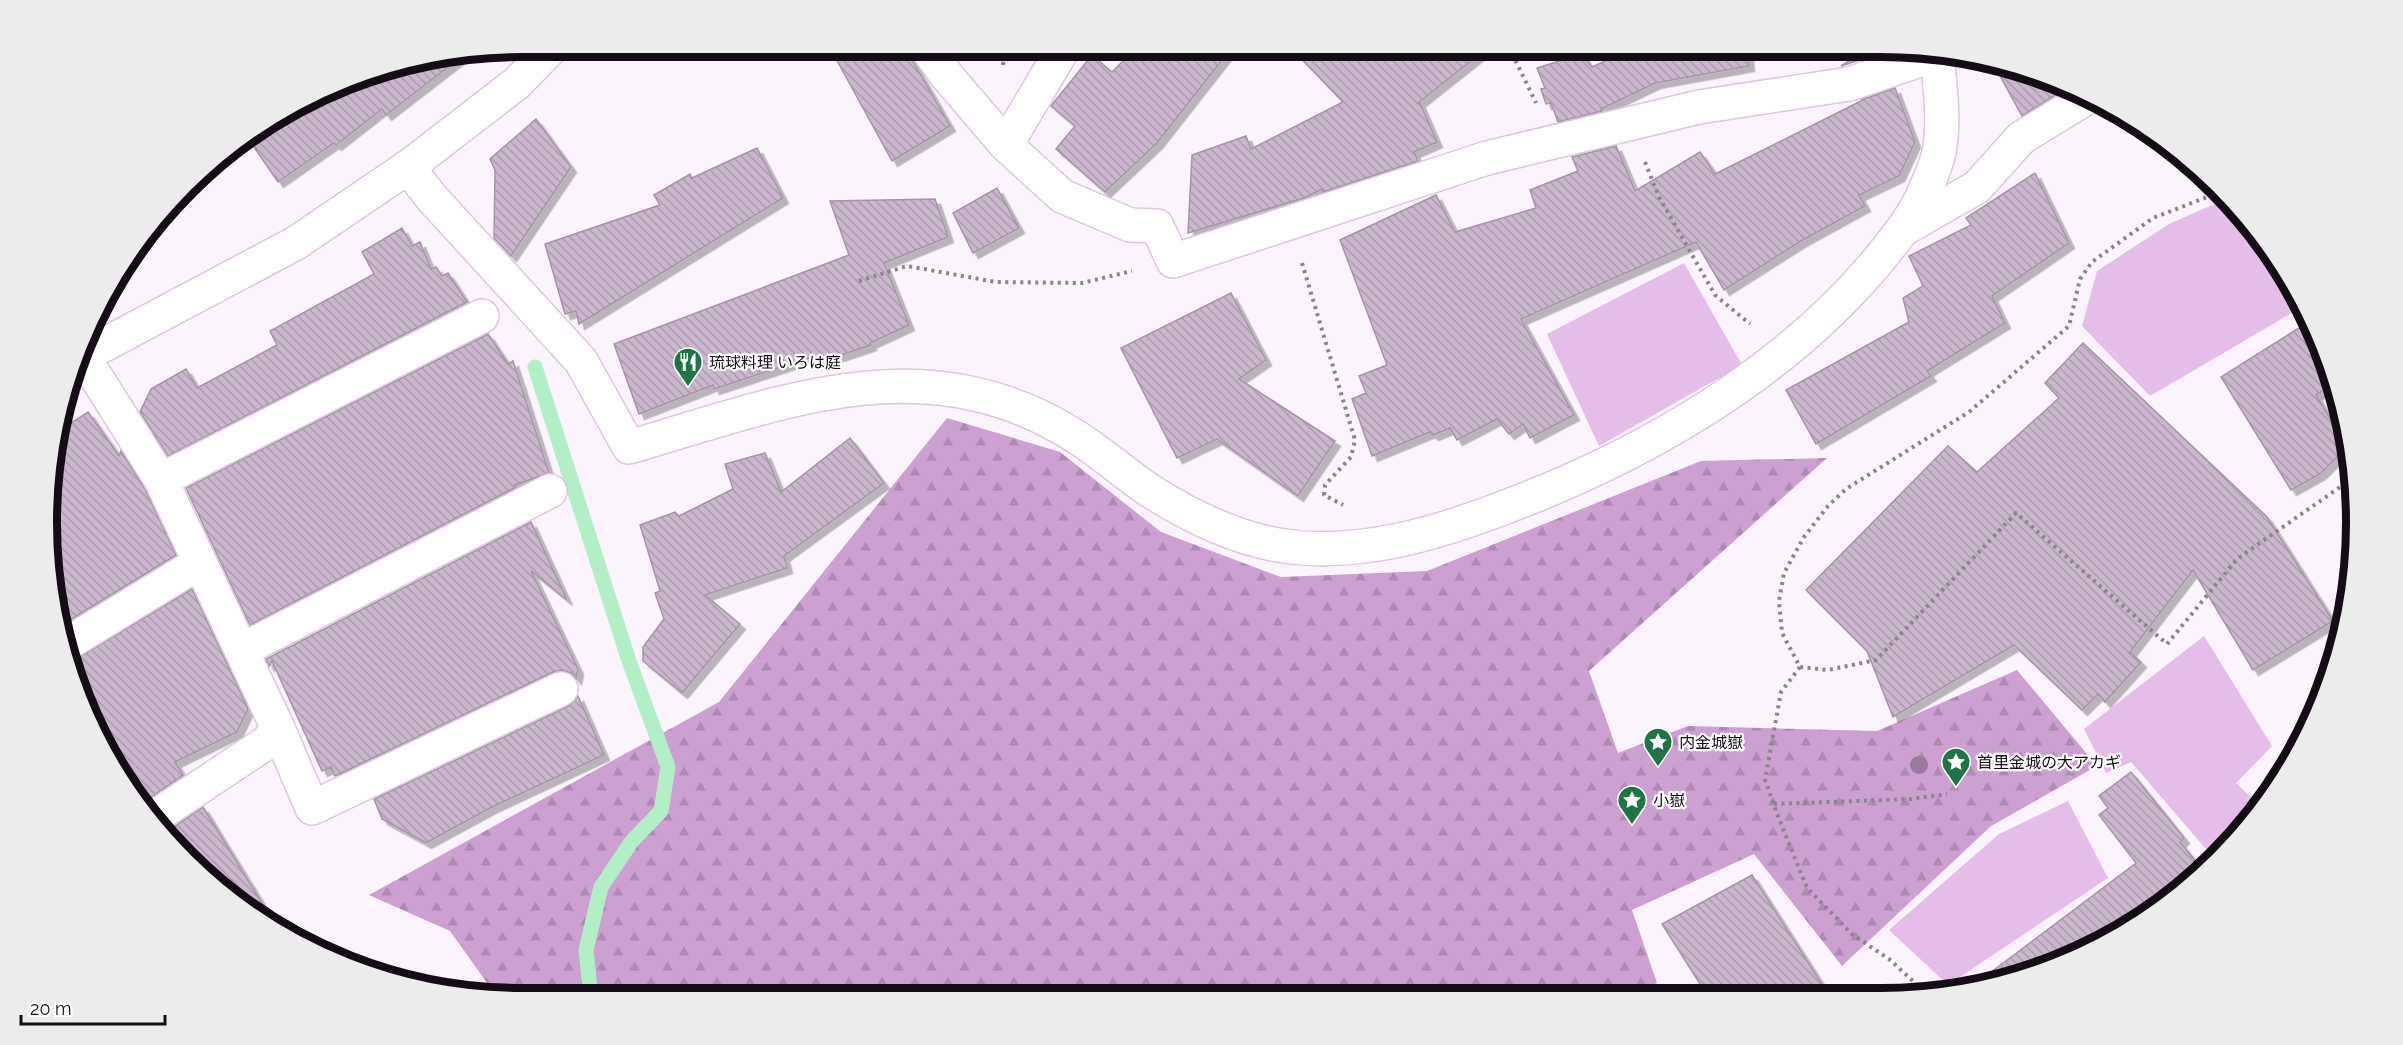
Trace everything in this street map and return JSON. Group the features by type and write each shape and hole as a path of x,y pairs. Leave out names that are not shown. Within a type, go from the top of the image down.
{"street":[{"path":"89,353 296,243 408,167 517,83 542,57"},
{"path":"934,57 1006,145 1062,196 1130,225 1157,226 1173,261 1487,158 1700,107 1849,84 1925,59"},
{"path":"1006,145 1058,57"},
{"path":"408,167 431,197 581,361 629,447 794,399 887,385 934,387 984,396 1031,412 1080,439 1152,492 1192,515 1236,534 1288,546 1341,549 1388,543 1468,522 1596,469 1682,424 1738,387 1818,324 1851,292 1903,229 1921,200 1939,153 1942,101 1937,61"},
{"path":"1903,229 1977,187 2021,138 2080,102"},
{"path":"161,480 482,316"},
{"path":"86,361 161,480 278,726 312,808 561,689"},
{"path":"242,650 550,490"},
{"path":"72,640 199,563"},
{"path":"160,814 269,741 278,726"}],"path":[{"path":"1514,57 1555,142"},
{"path":"1630,124 1659,197 1715,294 1783,352"},
{"path":"1800,667 1782,633 1779,601 1784,573 1804,537 1828,506 1846,489 1969,412 2069,326 2080,279 2092,262 2153,218 2212,195"},
{"path":"1290,223 1355,440 1351,457 1325,484 1324,495 1376,524 1388,543"},
{"path":"859,281 907,266 996,282 1082,283 1173,261"},
{"path":"1800,667 1828,670 1876,660 2016,513 2168,644 2237,559 2344,484"},
{"path":"1800,667 1781,693 1765,780 1807,888 1853,935 1889,958 1919,986"},
{"path":"1774,804 1911,799 1947,794"}],"shaded area":[{"path":"2218,202 2268,264 2295,311 2150,396 2082,326 2097,271 2169,224"},
{"path":"1684,263 1742,365 1599,446 1547,334"},
{"path":"2204,636 2272,746 2236,783 2254,800 2209,853 2131,762 2106,773 2084,729"},
{"path":"2068,801 2108,878 1952,982 1946,983 1889,930 1999,834"}],"green space":[{"path":"947,418 1060,452 1161,532 1281,577 1427,571 1701,461 1827,458 1589,671 1618,753 1688,726 1877,731 2017,670 2097,766 1991,826 1842,966 1754,854 1632,910 1657,983 1646,988 492,987 450,931 369,895 719,702"}],"building":[{"path":"835,57 910,57 950,126 892,161"},
{"path":"1090,57 1094,57 1112,72 1127,57 1224,57 1157,143 1105,192 1056,149 1075,126 1051,106"},
{"path":"1300,57 1476,57 1418,103 1437,142 1414,152 1418,161 1323,192 1322,189 1304,198 1188,233 1192,155 1246,136 1251,149 1343,102"},
{"path":"1572,57 1584,57 1592,67 1614,57 1748,57 1749,66 1655,83 1601,109 1602,111 1558,122 1551,103 1546,104 1541,89 1545,88 1537,68"},
{"path":"1855,57 1869,57 1841,66"},
{"path":"454,62 386,115 382,109 336,145 334,143 278,182 252,144 264,135 344,92 402,73"},
{"path":"1998,72 2060,92 2022,116"},
{"path":"1895,88 1915,142 1899,176 1859,195 1865,206 1801,241 1724,290 1696,242 1521,319 1574,415 1530,438 1523,424 1509,434 1497,419 1457,440 1450,428 1433,435 1430,432 1372,456 1352,399 1366,393 1359,376 1387,365 1340,240 1436,195 1455,232 1536,208 1530,190 1578,171 1572,157 1616,146 1635,191 1700,152 1715,174 1863,100 1861,100"},
{"path":"536,119 571,167 511,256 494,238 495,170 490,159"},
{"path":"757,148 783,198 579,324 576,311 565,314 545,244 660,205 654,195 690,174 692,178"},
{"path":"2035,173 2069,243 1992,296 2005,323 1927,371 1931,376 1816,444 1786,390 1909,322 1903,298 1923,286 1909,256 1971,225 1966,218"},
{"path":"997,188 1019,228 973,253 953,213"},
{"path":"935,199 948,237 884,263 909,325 870,343 871,345 814,364 811,357 714,389 713,385 639,414 614,344 849,255 830,201"},
{"path":"402,228 412,246 420,242 431,269 436,267 442,276 448,273 467,302 168,456 140,412 151,389 186,369 197,388 277,345 270,331 374,274 362,252"},
{"path":"1231,293 1266,360 1239,379 1335,441 1298,496 1217,439 1177,458 1121,348"},
{"path":"2302,326 2311,344 2326,388 2316,395 2336,429 2341,453 2320,474 2291,490 2221,377"},
{"path":"488,334 508,364 513,361 549,473 515,485 516,487 250,625 186,488"},
{"path":"2083,343 2267,517 2333,621 2253,670 2193,570 2130,652 2141,662 2105,702 2098,694 2082,710 2014,645 1893,717 1867,651 1806,590 1948,446 1977,472 2059,398 2045,383"},
{"path":"88,412 119,456 121,451 145,489 176,555 68,621 61,583 57,522 61,462 68,425"},
{"path":"850,438 884,483 784,556 787,568 705,595 740,624 682,693 643,661 643,647 664,619 655,593 660,591 640,525 675,512 679,516 733,489 725,464 765,453 781,492"},
{"path":"531,522 567,600 531,571 578,669 576,679 571,673 563,670 553,672 335,776 331,767 322,771 272,661 269,666 266,659"},
{"path":"192,589 248,709 237,732 175,762 183,775 148,799 119,755 105,728 92,701 78,658"},
{"path":"578,696 604,755 492,807 426,843 382,819 374,799 569,706"},
{"path":"2131,772 2184,838 2180,842 2197,863 2164,892 2113,926 2059,953 1987,975 2136,863 2099,815 2108,808 2099,796"},
{"path":"203,807 268,912 239,892 193,852 172,828"},
{"path":"1752,875 1825,988 1703,988 1662,924"}],"waterway":[{"path":"535,367 629,661 668,767 661,811 632,841 601,887 586,950 590,988"}],"place":[{"name":"琉球料理 いろは庭","path":"688,388"},
{"name":"内金城嶽","path":"1658,768"},
{"name":"首里金城の大アカギ","path":"1956,788"},
{"name":"小嶽","path":"1632,826"}]}
